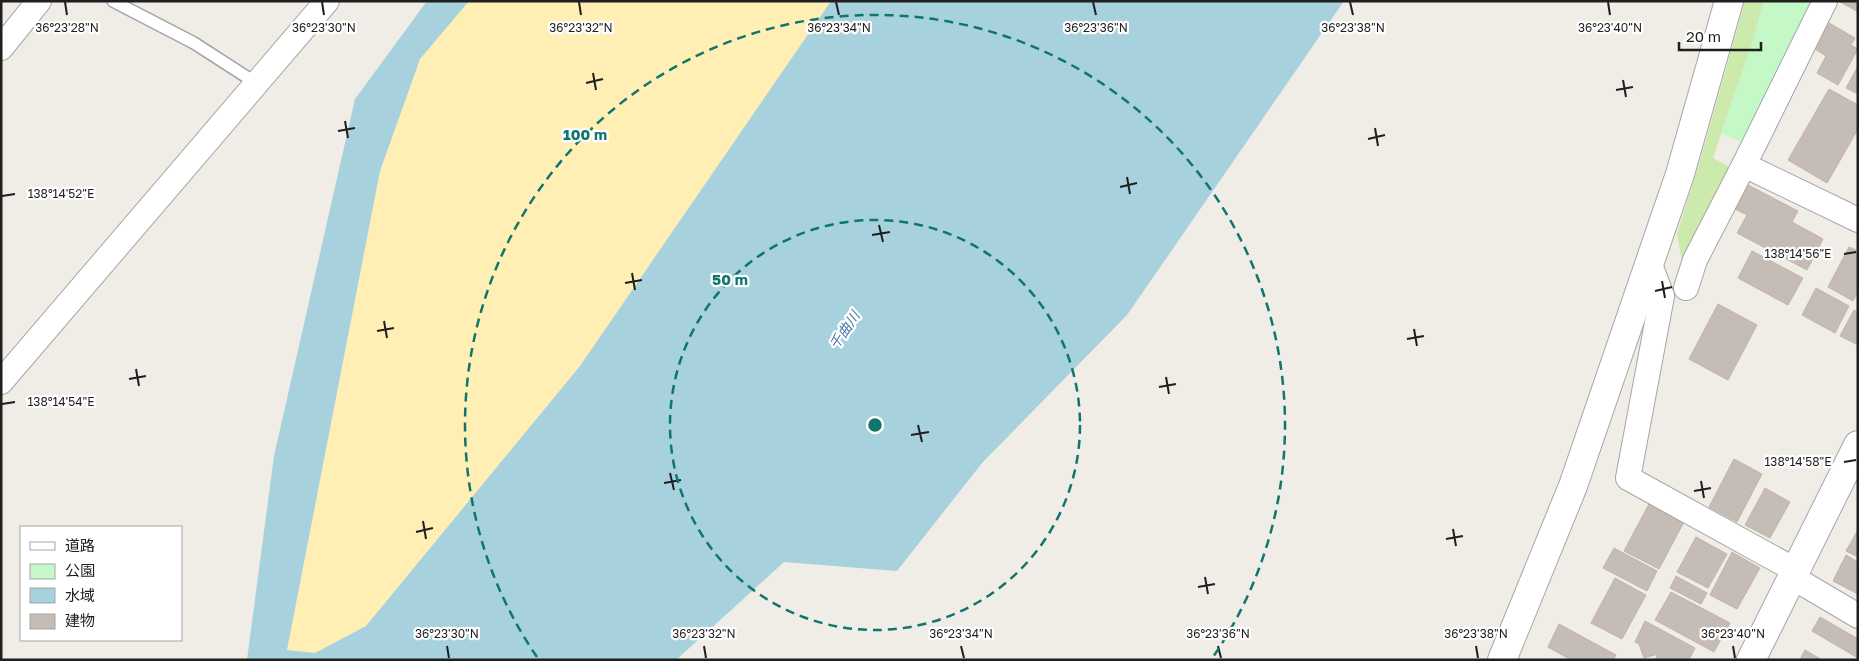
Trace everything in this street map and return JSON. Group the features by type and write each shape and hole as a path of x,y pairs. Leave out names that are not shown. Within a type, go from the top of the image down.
{"street":[{"path":"1,48 39,1"},
{"path":"1,382 327,1"},
{"path":"1502,660 1573,486 1680,174 1729,1"},
{"path":"1686,288 1695,260 1825,1"},
{"path":"1744,165 1858,220"},
{"path":"1649,262 1662,296 1628,478 1793,573 1858,616"},
{"path":"1751,660 1858,445"}],"lane":[{"path":"113,1 194,43 256,83"}],"green space":[{"path":"1745,1 1764,1 1754,38 1713,158 1732,168 1683,268 1677,234 1702,154"},
{"path":"1764,1 1812,1 1744,143 1721,133 1754,38"}],"sand":[{"path":"469,1 831,1 580,366 366,626 315,653 287,650 380,171 420,59"}],"water":[{"name":"千曲川","path":"427,1 469,1 420,59 380,171 287,650 315,653 366,626 580,366 831,1 1344,1 1127,315 982,463 897,571 784,562 676,660 247,660 274,456 355,99"}],"building":[{"path":"1839,1 1858,1 1858,12"},
{"path":"1829,23 1855,38 1851,45 1858,49 1838,85 1817,73 1826,56 1815,49"},
{"path":"1858,66 1858,94 1846,88"},
{"path":"1829,89 1858,105 1858,129 1827,183 1788,160"},
{"path":"1748,185 1798,211 1792,222 1823,239 1807,270 1737,233 1747,215 1735,209"},
{"path":"1849,247 1858,251 1858,291 1853,301 1828,287"},
{"path":"1752,251 1803,278 1788,305 1738,278"},
{"path":"1816,288 1849,306 1835,333 1802,315"},
{"path":"1718,304 1757,325 1728,380 1689,359"},
{"path":"1854,310 1858,312 1858,345 1840,336"},
{"path":"1734,459 1762,474 1737,522 1709,507"},
{"path":"1765,488 1790,502 1770,538 1745,525"},
{"path":"1650,502 1685,520 1659,569 1624,551"},
{"path":"1858,530 1858,557 1846,551"},
{"path":"1696,537 1727,554 1708,588 1677,572"},
{"path":"1614,548 1657,571 1647,591 1603,568"},
{"path":"1732,552 1760,568 1737,609 1710,595"},
{"path":"1846,555 1858,562 1858,594 1833,581"},
{"path":"1676,576 1707,593 1701,604 1670,588"},
{"path":"1615,578 1646,595 1622,639 1591,623"},
{"path":"1671,592 1730,623 1714,652 1655,620"},
{"path":"1820,617 1858,639 1858,658 1812,631"},
{"path":"1645,621 1695,648 1689,660 1655,660 1658,654 1644,658 1639,644 1635,642"},
{"path":"1559,624 1616,655 1613,660 1571,660 1548,647"},
{"path":"1805,650 1822,660 1800,660"}]}
